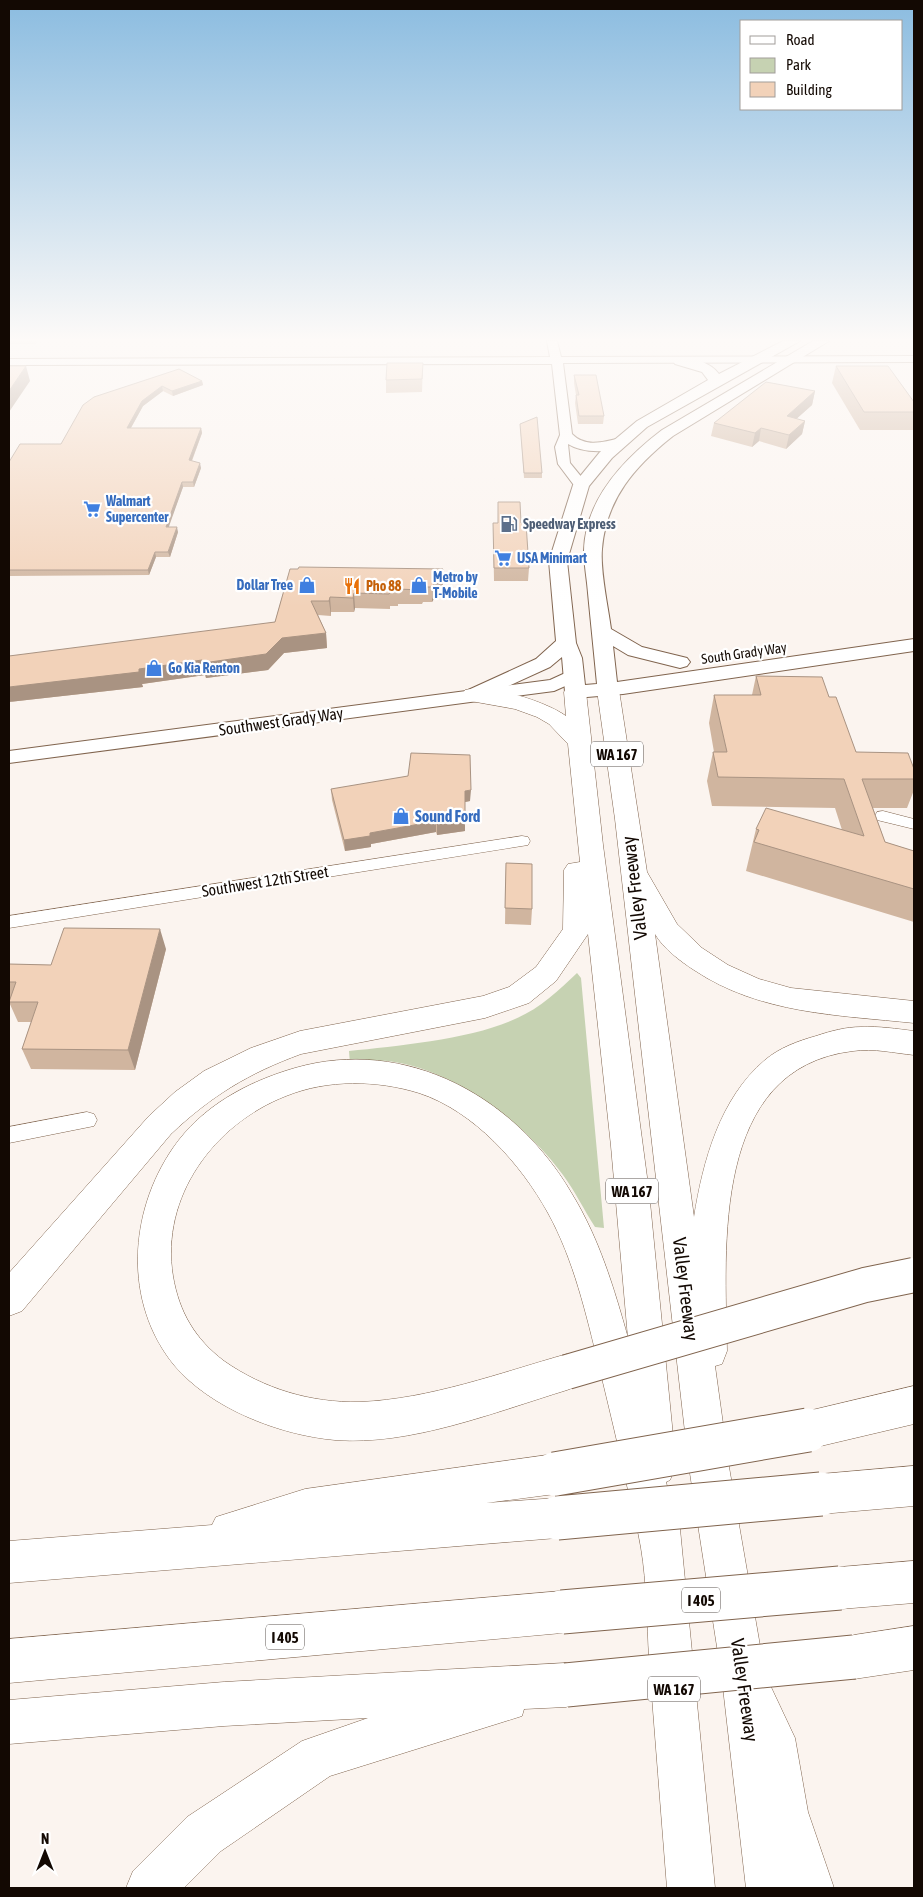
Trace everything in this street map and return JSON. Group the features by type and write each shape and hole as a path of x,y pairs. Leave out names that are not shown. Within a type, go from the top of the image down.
{"highway":[{"name":"Valley Freeway","path":"607,681 709,1467 744,1679 770,1888"},
{"name":"WA 167","path":"574,684 579,743"},
{"path":"9,1300 160,1125 186,1101 215,1080 262,1056 300,1043 485,1007 519,995 546,974 576,931 578,904 576,872 588,838 579,743 568,727 556,717 538,708 473,695"},
{"name":"WA 167","path":"588,838 622,1101 643,1286 661,1546 691,1888"},
{"path":"631,869 653,903 667,931 692,955 718,972 751,988 791,999 914,1012"},
{"path":"709,1467 709,1239 717,1182 725,1150 738,1120 764,1080 795,1056 817,1047 856,1039 914,1043"},
{"path":"661,1546 604,1314 582,1250 564,1210 548,1184 514,1143 475,1109 431,1085 406,1077 353,1071 318,1074 287,1082 261,1092 233,1109 210,1128 186,1155 170,1182 160,1209 154,1240 153,1268 160,1300 172,1333 193,1359 218,1379 247,1395 301,1415 336,1420 359,1420 392,1418 437,1408 567,1372 865,1285 914,1275"},
{"path":"174,1547 305,1510 555,1474 808,1430 914,1405"},
{"path":"9,1562 174,1547 557,1518 914,1486"},
{"name":"I 405","path":"9,1661 914,1582"},
{"path":"9,1722 224,1704 566,1685 854,1657 914,1648"},
{"path":"854,1657 914,1659"},
{"path":"744,1679 772,1738 785,1812 810,1888"},
{"path":"150,1888 204,1834 318,1757 417,1725 566,1685"},
{"path":"682,1888 686,1833"}],"main road":[{"name":"WA 167","path":"574,684 572,658 566,642 558,561 581,485 596,466 620,442 637,430"},
{"name":"WA 167","path":"607,681 600,631 593,550 595,527 600,509 616,483 635,460 672,430"},
{"name":"South Grady Way","path":"607,681 680,662 914,629"},
{"path":"600,631 635,651 680,662"},
{"path":"473,695 543,663 566,642"},
{"name":"South Grady Way","path":"574,684 914,644"},
{"name":"Southwest Grady Way","path":"9,757 473,695 574,684"}],"street":[{"path":"565,430 566,435 561,447 564,464 581,485"},
{"path":"566,435 572,442 585,446 605,447 620,442"},
{"path":"883,816 914,824"},
{"name":"Southwest 12th Street","path":"9,922 499,843 522,842"},
{"path":"9,1134 87,1120"}],"green space":[{"path":"577,973 581,978 604,1228 595,1227 567,1181 529,1136 486,1102 438,1075 413,1066 388,1061 350,1064 349,1051 456,1037 478,1032 515,1019 540,1005"}],"building":[{"name":"Walmart Supercenter","path":"69,430 200,430 189,460 200,463 193,482 182,482 166,527 177,527 168,552 155,552 148,570 9,570 9,462 20,444 61,444"},
{"path":"520,430 538,430 542,473 524,473"},
{"path":"741,430 759,430 755,433"},
{"path":"767,430 795,430 789,435"},
{"path":"498,502 520,502 521,523 526,523 529,568 494,568 493,523 498,523"},
{"path":"299,567 443,569 432,587 422,587 422,590 397,589 397,592 390,592 389,594 354,593 353,598 330,597 329,601 311,601 326,633 282,638 266,654 203,663 202,660 139,669 139,672 9,687 9,656 275,622 290,569 298,569"},
{"path":"756,676 822,677 829,697 836,697 856,752 908,753 914,769 914,779 862,779 885,842 914,851 914,889 754,842 759,830 756,829 766,808 864,836 844,779 718,777 713,752 727,752 714,695 761,695"},
{"name":"Sound Ford","path":"411,753 470,755 471,790 465,791 465,820 437,824 436,821 370,833 370,836 344,840 331,789 408,776"},
{"path":"506,863 532,864 532,909 505,908"},
{"path":"64,928 160,929 128,1050 22,1049 38,1002 9,1002 16,982 9,982 9,964 51,965"}],"place":[{"name":"Walmart Supercenter","path":"92,509"},
{"name":"Speedway Express","path":"509,524"},
{"name":"USA Minimart","path":"503,558"},
{"name":"Dollar Tree","path":"307,585"},
{"name":"Metro by T-Mobile","path":"419,585"},
{"name":"Pho 88","path":"352,586"},
{"name":"Go Kia Renton","path":"154,668"},
{"name":"Sound Ford","path":"401,816"}]}
